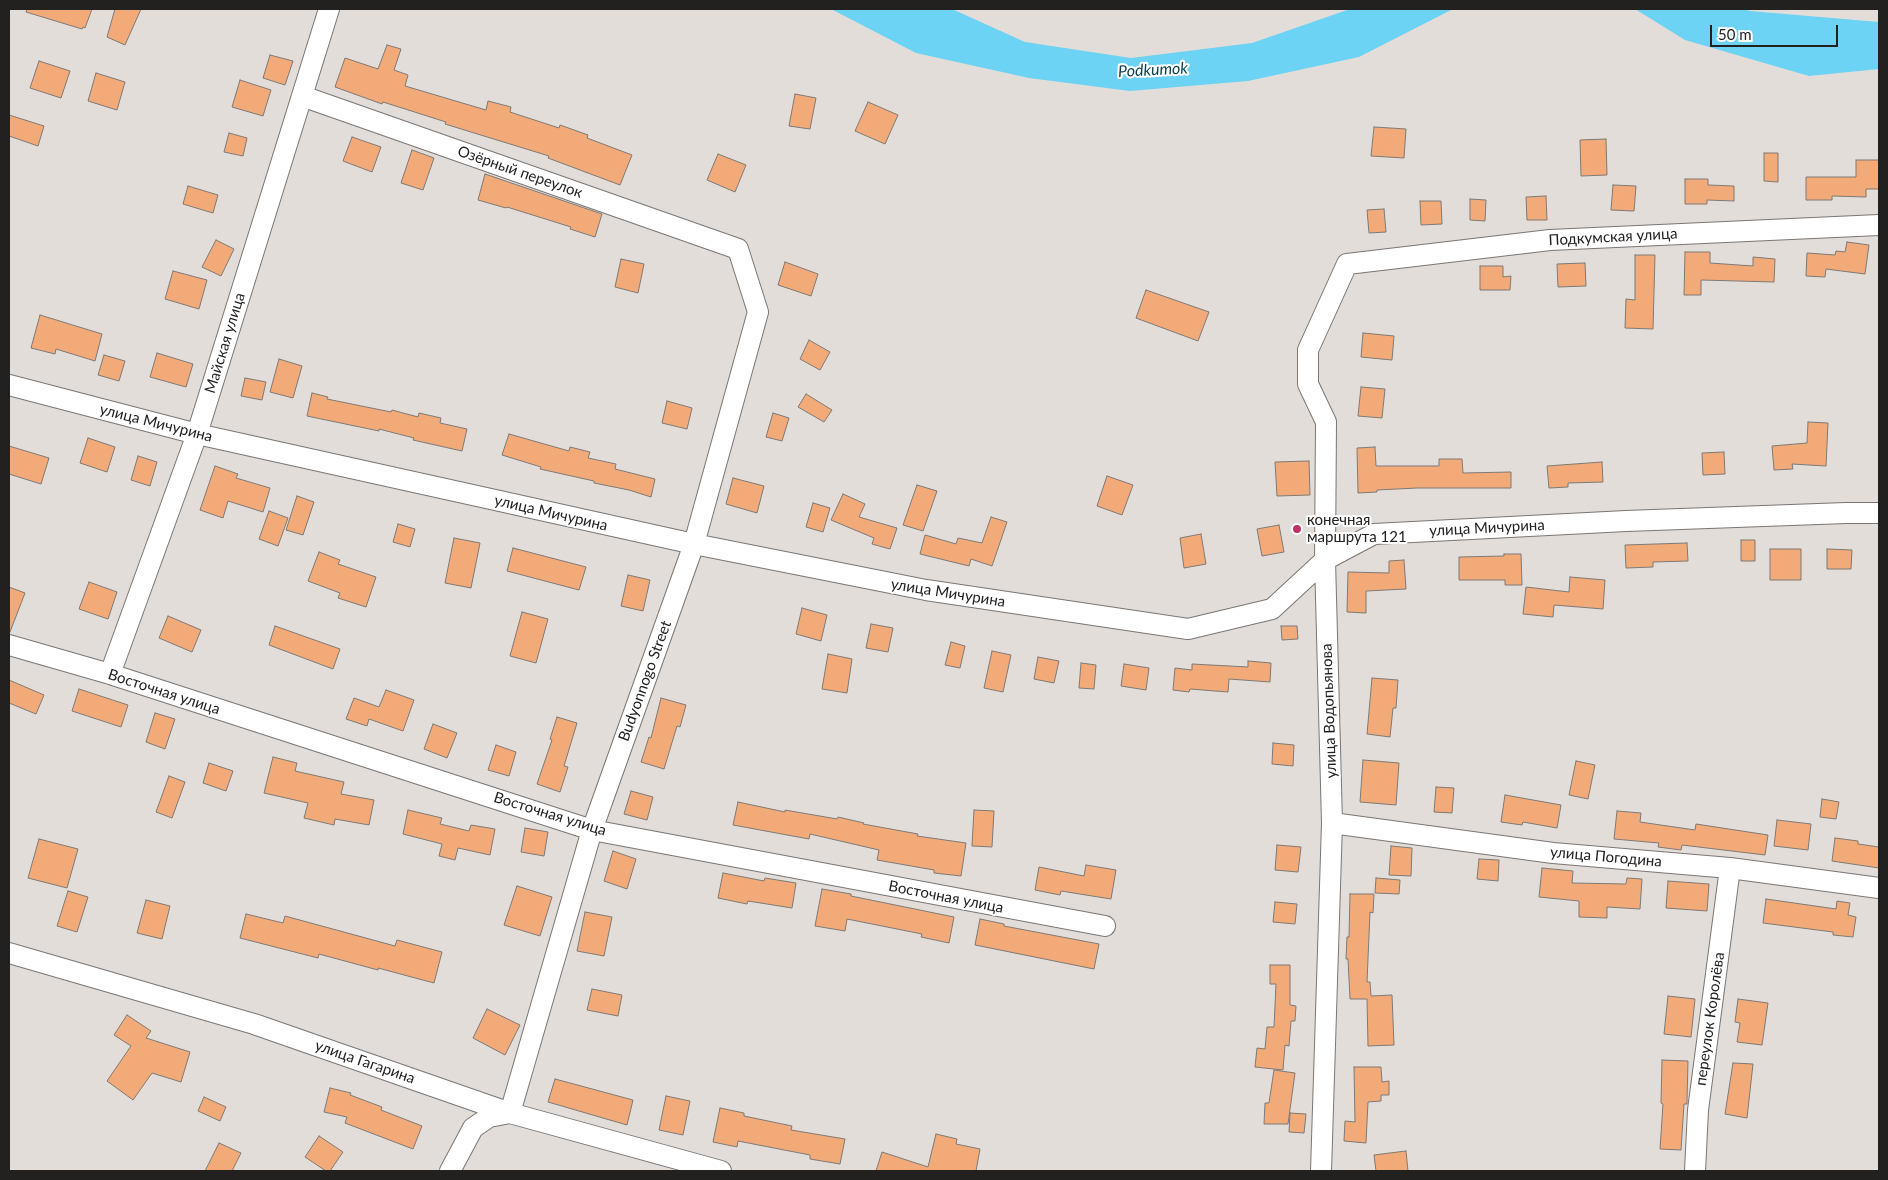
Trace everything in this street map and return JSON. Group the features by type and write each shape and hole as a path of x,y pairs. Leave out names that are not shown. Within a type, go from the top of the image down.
{"street":[{"name":"Майская улица","path":"110,674 197,434 329,9"},
{"name":"Озёрный переулок","path":"302,96 738,249"},
{"name":"Подкумская улица","path":"1348,264 1550,240 1879,225"},
{"name":"Budyonnogo Street","path":"510,1112 592,830 694,544 758,312 738,249"},
{"name":"улица Водопьянова","path":"1321,1171 1332,823 1325,560 1326,422 1308,384 1308,350 1348,264"},
{"name":"улица Мичурина","path":"9,385 197,434 694,544 926,590 1188,629 1272,609 1325,560 1374,534 1674,519 1879,513"},
{"name":"Восточная улица","path":"9,645 110,674 592,830 1105,926"},
{"name":"улица Погодина","path":"1332,823 1554,853 1730,868 1879,888"},
{"name":"переулок Королёва","path":"1695,1171 1698,1110 1730,868"},
{"name":"улица Гагарина","path":"9,953 254,1024 510,1112 721,1171"},
{"path":"450,1171 473,1128 489,1118 510,1112"}],"water":[{"name":"Podkumok","path":"831,9 952,9 1025,42 1131,58 1252,43 1350,9 1453,9 1359,57 1248,81 1130,91 1029,78 916,53"},
{"path":"1635,9 1744,9 1879,22 1879,69 1809,76 1685,40"}],"building":[{"path":"27,9 92,9 85,28 83,27 82,29 26,12"},
{"path":"115,9 141,9 125,45 107,37"},
{"path":"387,45 401,49 394,70 408,75 405,86 486,110 488,101 511,107 510,112 559,128 560,125 588,135 587,138 632,155 620,185 548,158 549,156 445,124 446,122 383,102 382,104 335,87 345,58 378,69"},
{"path":"270,55 293,61 285,85 263,78"},
{"path":"39,61 70,71 61,98 30,88"},
{"path":"96,73 125,82 117,110 88,101"},
{"path":"240,80 271,90 263,116 232,107"},
{"path":"795,94 816,98 810,129 789,126"},
{"path":"868,102 898,115 885,144 855,131"},
{"path":"9,115 44,126 38,146 9,136"},
{"path":"1374,127 1406,129 1404,158 1371,156"},
{"path":"229,133 247,138 243,156 224,152"},
{"path":"352,137 381,147 372,172 343,161"},
{"path":"1606,139 1607,175 1581,176 1580,140"},
{"path":"412,150 434,158 423,190 401,183"},
{"path":"1764,153 1778,153 1778,182 1764,181"},
{"path":"718,154 746,165 735,192 707,180"},
{"path":"1856,160 1879,160 1879,189 1866,189 1866,197 1832,196 1832,200 1806,200 1806,177 1856,177"},
{"path":"485,174 602,214 595,237 570,229 571,227 478,200"},
{"path":"1685,179 1708,179 1708,185 1734,186 1734,201 1707,200 1707,204 1685,204"},
{"path":"1613,185 1636,186 1634,211 1611,210"},
{"path":"188,186 218,195 213,213 183,204"},
{"path":"1546,196 1547,220 1527,220 1526,197"},
{"path":"1470,199 1486,200 1485,221 1470,220"},
{"path":"1420,201 1441,201 1442,224 1421,225"},
{"path":"1384,209 1386,232 1369,233 1367,210"},
{"path":"216,240 234,249 221,276 202,267"},
{"path":"1847,242 1869,245 1865,274 1826,269 1825,277 1806,276 1807,253 1835,255 1836,251 1845,252"},
{"path":"1685,252 1710,252 1710,263 1753,266 1753,257 1775,259 1774,282 1701,280 1701,295 1684,295"},
{"path":"1635,255 1655,255 1653,329 1625,328 1626,299 1635,300"},
{"path":"621,259 644,264 638,293 615,287"},
{"path":"785,262 818,274 811,296 778,285"},
{"path":"1585,263 1586,286 1558,287 1557,264"},
{"path":"1480,266 1503,266 1503,277 1511,276 1510,290 1480,290"},
{"path":"173,271 207,280 199,309 165,299"},
{"path":"1146,290 1209,312 1198,341 1136,318"},
{"path":"40,315 102,334 95,361 56,349 55,354 31,348"},
{"path":"1363,333 1394,336 1392,360 1361,357"},
{"path":"809,340 830,352 820,370 800,359"},
{"path":"157,353 193,364 186,387 150,377"},
{"path":"104,355 125,361 119,381 98,375"},
{"path":"279,359 302,366 293,398 270,392"},
{"path":"245,378 266,382 262,400 241,396"},
{"path":"1361,387 1385,389 1382,418 1358,416"},
{"path":"312,393 328,397 327,399 391,412 392,410 418,417 419,413 441,418 440,423 467,429 462,451 413,440 414,438 379,429 379,431 307,416"},
{"path":"806,394 832,410 824,422 798,407"},
{"path":"667,401 692,408 687,429 662,423"},
{"path":"773,413 789,418 782,441 766,437"},
{"path":"1808,422 1828,423 1826,466 1792,464 1793,469 1774,470 1772,446 1807,443"},
{"path":"509,434 569,451 570,447 590,452 588,458 616,464 615,469 655,479 651,497 629,490 594,483 594,481 540,469 541,467 502,455"},
{"path":"88,438 115,447 107,472 80,463"},
{"path":"9,446 49,458 41,484 9,474"},
{"path":"1375,447 1376,466 1439,466 1439,459 1462,459 1463,473 1511,472 1511,488 1417,488 1358,493 1357,448"},
{"path":"1724,452 1725,474 1703,475 1702,453"},
{"path":"138,456 157,462 150,486 131,480"},
{"path":"1309,461 1310,495 1277,496 1275,462"},
{"path":"1602,462 1603,482 1568,483 1568,487 1549,488 1547,466"},
{"path":"215,466 238,474 236,478 270,488 263,512 228,501 223,518 200,510"},
{"path":"1107,476 1133,485 1122,515 1097,506"},
{"path":"733,478 764,486 757,513 726,504"},
{"path":"917,485 937,491 923,531 903,525"},
{"path":"843,494 865,504 859,517 897,528 890,549 872,544 874,538 831,520"},
{"path":"297,496 314,502 303,535 286,530"},
{"path":"813,503 830,508 823,532 806,527"},
{"path":"269,511 288,518 278,546 259,539"},
{"path":"991,517 1007,522 992,566 971,559 969,566 920,554 925,535 956,544 958,538 982,543"},
{"path":"398,524 415,529 410,547 393,542"},
{"path":"1279,525 1284,552 1262,556 1257,529"},
{"path":"1201,534 1206,564 1184,568 1180,538"},
{"path":"454,538 480,543 471,588 445,583"},
{"path":"1741,540 1755,540 1755,561 1741,561"},
{"path":"1687,543 1688,561 1653,562 1653,567 1626,568 1625,545"},
{"path":"513,548 586,567 579,590 507,571"},
{"path":"1770,549 1801,549 1801,580 1770,580"},
{"path":"1827,549 1852,550 1851,569 1827,569"},
{"path":"319,552 340,560 338,564 376,577 366,607 338,598 340,593 308,581"},
{"path":"1504,554 1521,554 1522,585 1505,585 1505,580 1459,580 1459,557 1504,556"},
{"path":"1404,560 1406,589 1366,591 1366,613 1347,612 1348,572 1389,573 1389,561"},
{"path":"628,575 650,580 643,611 621,606"},
{"path":"1570,577 1605,580 1603,609 1554,605 1553,617 1523,614 1526,587 1569,592"},
{"path":"89,582 117,592 108,619 79,609"},
{"path":"9,587 25,593 10,632 9,632"},
{"path":"802,608 827,615 821,641 796,634"},
{"path":"522,612 548,619 536,663 510,656"},
{"path":"168,616 201,630 192,652 159,638"},
{"path":"871,624 893,628 888,652 866,648"},
{"path":"275,626 340,649 333,669 269,645"},
{"path":"1281,626 1297,626 1298,639 1282,640"},
{"path":"951,642 965,646 960,668 945,665"},
{"path":"992,651 1011,655 1003,692 984,688"},
{"path":"828,654 852,659 847,693 822,689"},
{"path":"1038,657 1059,661 1054,683 1034,679"},
{"path":"1248,661 1271,663 1270,682 1229,679 1228,692 1190,689 1189,692 1173,690 1175,668 1192,670 1192,664 1248,667"},
{"path":"1081,663 1096,665 1094,689 1079,688"},
{"path":"1124,664 1149,668 1146,690 1121,686"},
{"path":"1372,678 1398,680 1396,708 1393,708 1390,737 1367,734"},
{"path":"9,680 44,695 36,714 9,703"},
{"path":"79,689 128,705 121,727 72,711"},
{"path":"386,690 414,700 403,731 369,719 367,726 346,719 354,698 379,707"},
{"path":"661,698 686,705 680,727 677,726 664,769 641,762 649,737 651,738"},
{"path":"155,713 175,719 165,749 146,742"},
{"path":"557,717 577,723 564,766 568,767 560,792 537,784 552,740 550,739"},
{"path":"433,724 457,733 447,758 424,749"},
{"path":"1273,743 1294,745 1293,766 1272,764"},
{"path":"496,745 516,752 509,776 488,770"},
{"path":"273,757 297,763 295,771 344,782 341,794 374,800 369,825 335,819 334,825 304,818 308,803 264,793"},
{"path":"1363,760 1399,763 1396,805 1360,802"},
{"path":"1576,761 1595,765 1588,799 1569,795"},
{"path":"209,763 233,771 226,791 203,783"},
{"path":"169,776 185,782 172,818 156,812"},
{"path":"1436,787 1454,788 1452,813 1434,812"},
{"path":"631,791 653,797 647,820 624,814"},
{"path":"1505,795 1561,805 1557,828 1523,822 1522,825 1501,822"},
{"path":"1822,799 1839,802 1836,819 1820,817"},
{"path":"738,802 785,812 785,810 837,819 838,817 863,824 918,834 917,836 966,843 961,876 934,873 934,870 877,860 879,850 810,834 809,839 733,825"},
{"path":"408,810 442,818 440,824 469,831 471,825 495,829 490,855 458,848 455,860 439,856 442,844 403,834"},
{"path":"974,810 994,811 992,847 972,846"},
{"path":"1617,811 1641,813 1640,822 1695,830 1696,824 1768,835 1765,855 1682,845 1681,850 1658,847 1659,843 1614,839"},
{"path":"1777,820 1811,824 1808,850 1774,846"},
{"path":"525,828 548,832 544,856 521,852"},
{"path":"1835,838 1858,841 1858,844 1879,847 1879,868 1832,861"},
{"path":"39,839 78,849 67,888 28,878"},
{"path":"1277,845 1301,847 1298,872 1275,870"},
{"path":"1391,846 1412,848 1411,876 1389,875"},
{"path":"613,851 636,859 627,889 604,881"},
{"path":"1479,859 1499,860 1498,881 1477,879"},
{"path":"1086,865 1116,870 1111,899 1061,891 1060,895 1035,890 1039,867 1084,876"},
{"path":"1542,868 1573,871 1572,883 1626,884 1627,878 1642,879 1640,909 1607,907 1607,918 1579,917 1579,901 1539,897"},
{"path":"723,873 764,881 765,878 796,883 792,908 748,901 747,904 718,898"},
{"path":"1376,878 1400,880 1399,894 1375,893"},
{"path":"1668,881 1709,884 1707,911 1666,908"},
{"path":"517,886 552,897 540,936 504,925"},
{"path":"822,889 954,917 949,943 921,937 922,934 847,919 845,931 815,926"},
{"path":"68,891 88,897 77,932 57,926"},
{"path":"1350,894 1374,894 1373,913 1370,912 1367,982 1370,982 1371,996 1392,995 1394,1045 1368,1046 1367,999 1350,999 1348,959 1346,959 1347,937 1349,937"},
{"path":"1766,899 1836,909 1837,901 1850,903 1848,915 1856,917 1853,937 1833,935 1833,932 1763,923"},
{"path":"146,900 170,906 162,939 137,933"},
{"path":"1275,902 1297,904 1295,924 1273,922"},
{"path":"585,912 612,917 604,956 577,951"},
{"path":"246,914 283,923 285,916 395,946 397,940 442,952 434,983 319,954 318,958 240,938"},
{"path":"980,919 1004,924 1004,926 1099,944 1094,969 975,945"},
{"path":"1270,965 1290,965 1290,1005 1296,1006 1295,1021 1291,1021 1289,1046 1285,1045 1283,1070 1255,1067 1257,1048 1265,1049 1267,1027 1274,1027 1276,984 1270,984"},
{"path":"592,989 622,995 618,1016 587,1010"},
{"path":"1668,996 1695,999 1691,1037 1664,1034"},
{"path":"1738,999 1768,1003 1762,1045 1737,1042 1740,1023 1735,1022"},
{"path":"487,1009 520,1025 505,1055 473,1038"},
{"path":"127,1015 151,1031 146,1038 190,1052 181,1082 152,1073 133,1100 107,1081 131,1046 114,1035"},
{"path":"1662,1060 1688,1061 1687,1104 1684,1104 1681,1150 1660,1149 1663,1104 1661,1103"},
{"path":"1733,1063 1753,1064 1747,1118 1725,1114"},
{"path":"1354,1067 1381,1067 1382,1082 1389,1081 1389,1095 1381,1095 1381,1101 1368,1102 1366,1143 1344,1141 1345,1121 1355,1122"},
{"path":"1274,1070 1295,1073 1288,1124 1264,1124 1265,1103 1269,1103"},
{"path":"555,1079 633,1100 627,1125 548,1102"},
{"path":"330,1088 351,1093 350,1095 382,1107 381,1110 422,1126 413,1149 345,1123 347,1117 324,1112"},
{"path":"666,1096 690,1101 683,1135 659,1130"},
{"path":"204,1097 226,1107 220,1121 198,1111"},
{"path":"720,1108 744,1113 744,1116 792,1126 791,1130 845,1139 840,1164 810,1159 810,1155 738,1141 737,1147 713,1142"},
{"path":"1290,1113 1306,1114 1304,1133 1289,1132"},
{"path":"936,1134 957,1139 956,1144 980,1149 976,1171 876,1171 882,1152 928,1167"},
{"path":"319,1136 343,1152 330,1171 326,1171 305,1157"},
{"path":"219,1143 241,1153 232,1171 205,1171"},
{"path":"1406,1151 1408,1171 1376,1171 1374,1155"}],"place":[{"name":"конечная маршрута 121","path":"1297,529"}]}
